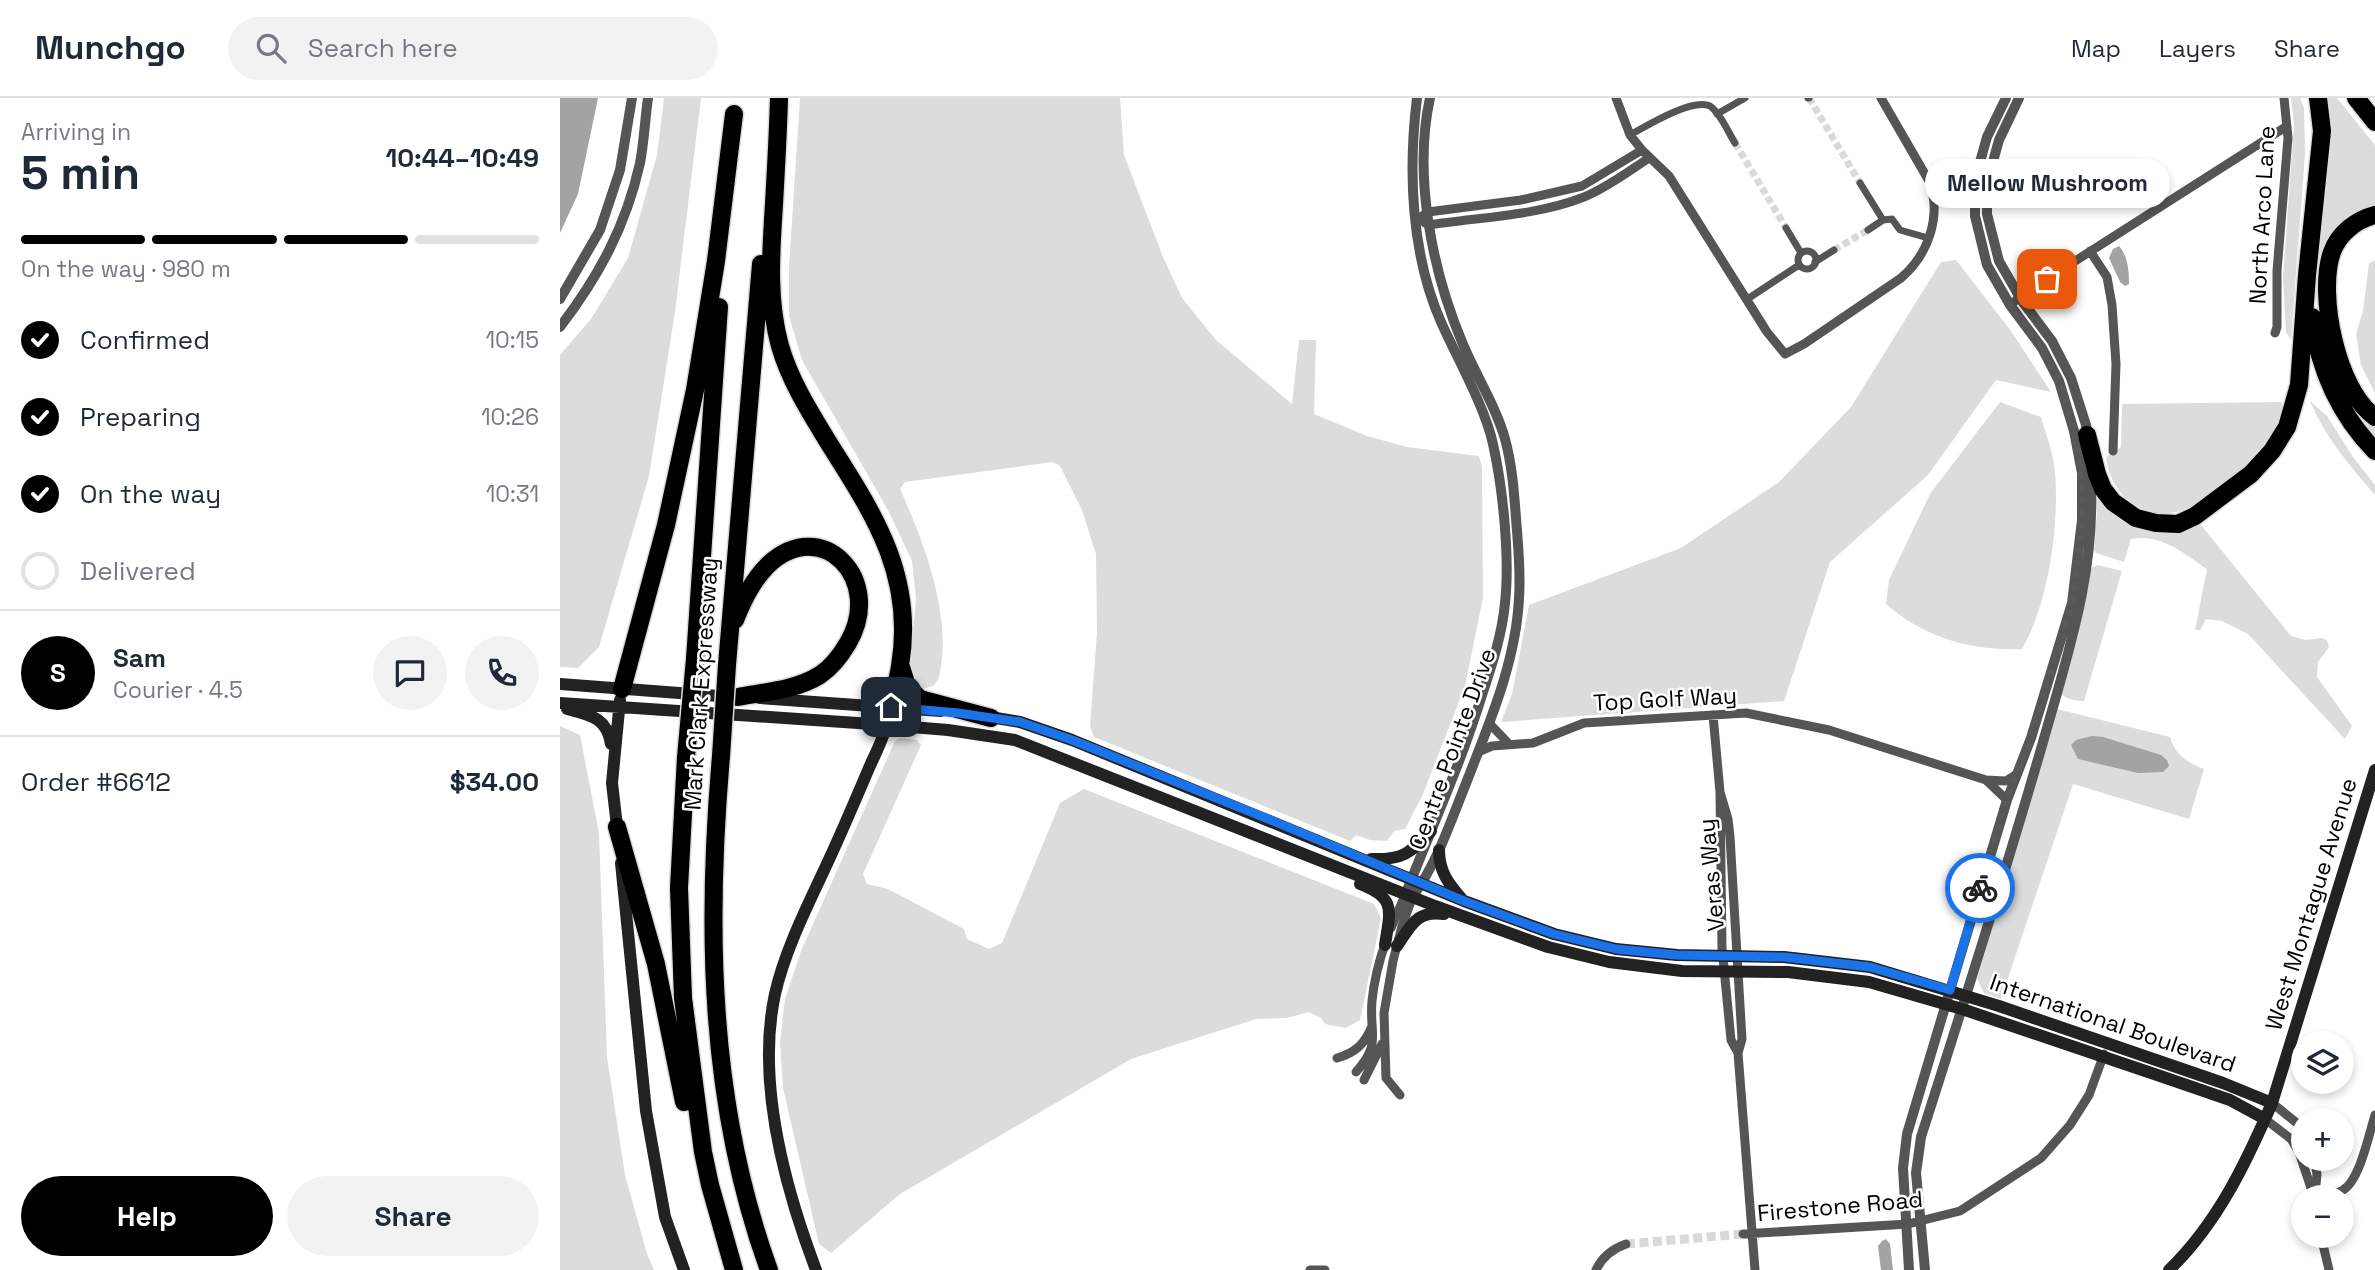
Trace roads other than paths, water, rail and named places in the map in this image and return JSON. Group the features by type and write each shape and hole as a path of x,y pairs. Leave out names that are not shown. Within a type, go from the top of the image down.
{"highway":[{"path":"777,98 770,277 775,323 781,347 797,387 879,525 898,578 901,599 901,664 891,707"},
{"name":"Mark Clark Expressway","path":"769,1270 741,1171 719,1043 714,976 712,881 727,665 777,98"},
{"path":"2087,435 2097,474 2103,489 2113,502 2136,518 2156,523 2178,524 2195,516 2251,474 2272,451 2287,427 2299,385 2322,131 2318,98"},
{"path":"2356,98 2375,122"},
{"path":"620,698 666,525 695,390 716,261 735,106"},
{"name":"Mark Clark Expressway","path":"733,1270 703,1152 683,998 679,888 686,757 735,106"},
{"path":"2375,215 2353,224 2337,242 2329,264 2328,291 2330,324 2338,356 2357,398 2375,417"},
{"path":"2309,257 2310,307 2323,371 2353,426 2375,451"},
{"path":"727,665 741,606 754,582 769,564 788,552 815,548 834,555 849,566 857,582 860,603 855,627 841,655 819,675 798,685 738,697"},
{"path":"901,664 907,686 920,699 991,718"},
{"path":"617,827 656,964 706,1199 722,1251 733,1270"}],"main road":[{"name":"International Boulevard","path":"560,684 620,698 948,730 1015,740 1548,947 1609,962 1682,971 1788,972 1868,982 1962,1009 2230,1100 2265,1119"},
{"name":"International Boulevard","path":"560,705 620,698 738,697 891,707 1020,722 1204,793 1464,901 1554,934 1616,949 1677,955 1784,957 1870,967 1966,995 2239,1088 2272,1102"},
{"path":"620,698 612,783 646,1111 665,1217 684,1270"},
{"path":"560,705 606,725 613,756"},
{"path":"816,1270 797,1214 778,1139 769,1081 769,1033 775,992 790,947 887,726 891,707"},
{"name":"West Montague Avenue","path":"2169,1270 2202,1232 2225,1198 2265,1119 2375,770"},
{"path":"1363,859 1402,857 1432,831"},
{"path":"1439,850 1440,866 1445,877 1464,901"},
{"path":"1315,858 1332,873 1375,890 1384,897 1390,916 1391,946"},
{"path":"1391,946 1421,915 1435,913 1464,916"}],"street":[{"path":"560,299 600,230 620,170 632,98"},
{"path":"560,327 605,262 625,216 640,162 648,98"},
{"name":"Centre Pointe Drive","path":"1417,98 1413,148 1419,251 1440,319 1493,441 1502,498 1506,600 1502,628 1482,697 1432,831 1417,881"},
{"name":"Centre Pointe Drive","path":"1417,881 1439,850 1497,702 1514,638 1520,566 1514,495 1505,438 1446,302 1434,258 1429,225 1425,148 1430,98"},
{"path":"1616,98 1630,135 1669,176 1746,300 1785,354 1901,278 1922,254 1935,219 1934,193 1881,98"},
{"path":"1675,98 1677,107"},
{"path":"1717,114 1745,98"},
{"path":"1909,1270 1903,1168 1907,1134 2007,800 2031,738 2072,603 2082,520 2081,472 2074,431 2059,381 2042,348 2010,305 1987,265 1975,216 1975,180 1987,137 2006,98"},
{"path":"1925,1270 1916,1173 1919,1145 2028,793 2081,605 2092,522 2092,485 2087,435 2071,378 2052,341 2019,296 1999,261 1987,214 1987,183 1999,140 2019,98"},
{"name":"North Arco Lane","path":"2274,333 2277,327 2277,271 2286,173 2287,126 2284,98"},
{"path":"1630,135 1677,107 1696,100 1712,106 1735,143"},
{"path":"2010,305 2019,296 2287,126"},
{"path":"1417,220 1428,212 1521,200 1582,186 1642,150"},
{"path":"1417,220 1429,225 1567,203 1587,196 1649,158"},
{"path":"1860,183 1883,220"},
{"path":"1867,230 1883,220 1892,219 1900,230 1928,238"},
{"path":"1786,228 1801,253"},
{"path":"1799,265 1807,269 1812,267 1815,262 1834,250"},
{"path":"2091,251 2107,277 2112,305 2116,364 2112,451"},
{"path":"1799,265 1798,258 1801,253"},
{"path":"1801,253 1812,253 1815,262"},
{"path":"1746,300 1799,265"},
{"name":"Top Golf Way","path":"1478,752 1492,746 1533,743 1584,723 1746,713 1829,730 1986,780 2006,780 2017,774"},
{"name":"Veras Way","path":"1713,715 1720,792 1728,819 1730,956 1742,1039 1737,1051 1747,1234 1755,1270"},
{"path":"1489,723 1509,744"},
{"name":"Top Golf Way","path":"1986,780 2007,800"},
{"path":"1356,1072 1369,1057 1373,1046 1375,982 1417,881"},
{"path":"1391,946 1384,1040 1386,1078 1400,1095"},
{"path":"1337,1058 1350,1054 1362,1045 1373,1025"},
{"path":"1364,1080 1384,1040"},
{"name":"Firestone Road","path":"1747,1234 1905,1224 1960,1211 2041,1158 2070,1125 2089,1095 2108,1043"},
{"path":"2272,1102 2291,1118"},
{"path":"2348,1185 2375,1115"},
{"path":"2265,1119 2291,1139 2299,1152 2310,1185"},
{"path":"1596,1270 1604,1256 1626,1244"},
{"path":"2324,1248 2329,1270"},
{"path":"1310,1270 1325,1269"}],"tunnel":[{"path":"1809,98 1860,183"},
{"path":"1735,143 1786,228"},
{"path":"1834,250 1868,230"},
{"path":"1626,1244 1743,1234"}],"place":[{"name":"Mellow Mushroom","path":"2047,279"}]}
